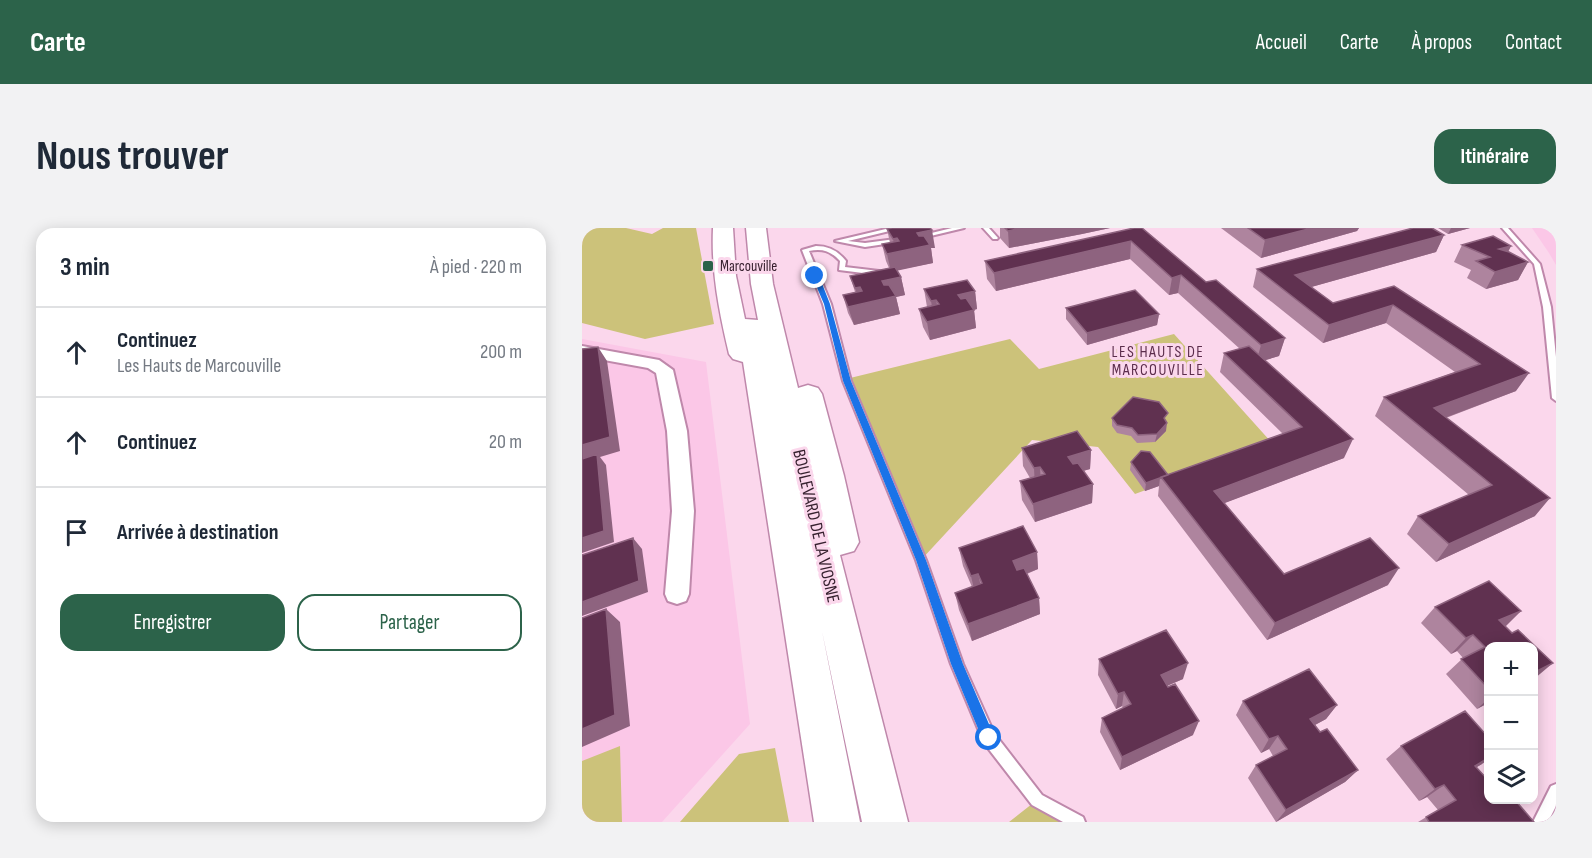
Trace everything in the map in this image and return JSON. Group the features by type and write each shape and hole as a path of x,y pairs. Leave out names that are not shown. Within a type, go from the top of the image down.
{"main road":[{"path":"723,228 726,296 781,504"},
{"name":"BOULEVARD DE LA VIOSNE","path":"738,228 742,288 834,804"},
{"name":"BOULEVARD DE LA VIOSNE","path":"756,228 762,284 783,381 887,822"},
{"path":"770,228 778,277 829,476 867,680 887,822"}],"street":[{"path":"582,351 653,364 664,370 677,431 683,511 677,594"}],"lane":[{"path":"899,228 805,250 827,304 847,381 921,560 957,664 989,738 1037,800 1078,822"},
{"path":"838,241 865,245 887,243 961,228"},
{"path":"986,228 995,238"},
{"path":"1506,228 1537,264 1547,307 1556,398"},
{"path":"817,246 825,247 838,255 843,261 841,269 879,273"},
{"path":"1540,822 1556,790"}],"shaded area":[{"path":"582,228 626,228 652,234 663,228 696,228 714,324 645,339 582,323"},
{"path":"1532,228 1556,228 1556,265 1549,253"},
{"path":"1174,334 1272,443 1135,494 1098,447 1032,440 921,560 846,379 1010,339 1039,369"},
{"path":"582,339 706,362 750,724 662,822 582,822"},
{"path":"620,746 622,822 582,822 582,761"},
{"path":"775,748 789,822 680,822 739,754"},
{"path":"1037,800 1078,822 1009,822"}],"building":[{"path":"930,228 932,230 917,233 919,236 924,236 930,245 887,254 882,244 899,241 897,238 893,239 887,229"},
{"path":"1005,228 1022,228 1008,231"},
{"path":"1142,228 1206,282 1216,280 1285,338 1261,345 1181,275 1172,278 1131,241 994,273 985,261"},
{"path":"1248,228 1312,228 1265,240"},
{"path":"1413,228 1432,228 1444,235 1295,275 1333,303 1394,286 1529,373 1434,408 1550,498 1449,544 1418,516 1492,485 1384,397 1480,364 1393,305 1329,325 1257,269"},
{"path":"1493,236 1511,246 1499,249 1528,262 1495,272 1476,261 1490,257 1462,245"},
{"path":"895,267 901,277 882,281 884,285 889,285 896,296 848,307 843,295 862,291 860,287 855,288 850,276"},
{"path":"967,280 975,291 958,295 961,299 966,298 974,310 927,322 919,309 939,304 936,300 931,301 924,289"},
{"path":"1135,290 1159,314 1087,333 1066,308"},
{"path":"1249,346 1353,439 1214,491 1284,574 1370,538 1399,568 1275,623 1161,477 1302,427 1224,353"},
{"path":"598,347 610,437 582,445 582,349"},
{"path":"1133,397 1159,402 1168,413 1164,418 1167,423 1157,434 1138,435 1132,428 1117,425 1112,418"},
{"path":"1077,431 1091,450 1068,457 1073,464 1078,463 1093,484 1033,504 1020,481 1045,474 1040,467 1034,468 1022,448"},
{"path":"1141,451 1150,452 1168,475 1146,483 1131,462"},
{"path":"597,454 604,531 582,538 582,459"},
{"path":"1023,526 1037,552 1013,561 1017,570 1024,568 1039,598 968,624 955,593 982,583 978,574 971,576 959,548"},
{"path":"633,538 639,581 582,602 582,555"},
{"path":"1489,581 1521,611 1499,620 1512,633 1518,630 1531,642 1484,642 1484,646 1473,635 1466,638 1435,607"},
{"path":"606,609 615,715 582,729 582,618"},
{"path":"1166,630 1188,663 1161,675 1168,687 1175,684 1199,721 1122,757 1102,718 1131,704 1124,692 1118,694 1099,659"},
{"path":"1484,648 1484,684 1461,659"},
{"path":"1538,649 1553,663 1538,670"},
{"path":"1309,669 1337,705 1310,719 1320,732 1327,729 1358,770 1286,810 1256,765 1287,749 1278,736 1269,739 1243,701"},
{"path":"1465,711 1484,732 1484,760 1475,766 1484,776 1484,804 1518,804 1534,822 1429,822 1426,817 1456,800 1444,785 1435,789 1401,746"}],"place":[{"name":"Marcouville","path":"708,266"}],"district":[{"name":"LES HAUTS DE MARCOUVILLE","path":"1158,361"}],"route":[{"path":"815,276 827,304 847,381 921,560 957,664 989,738"}]}
